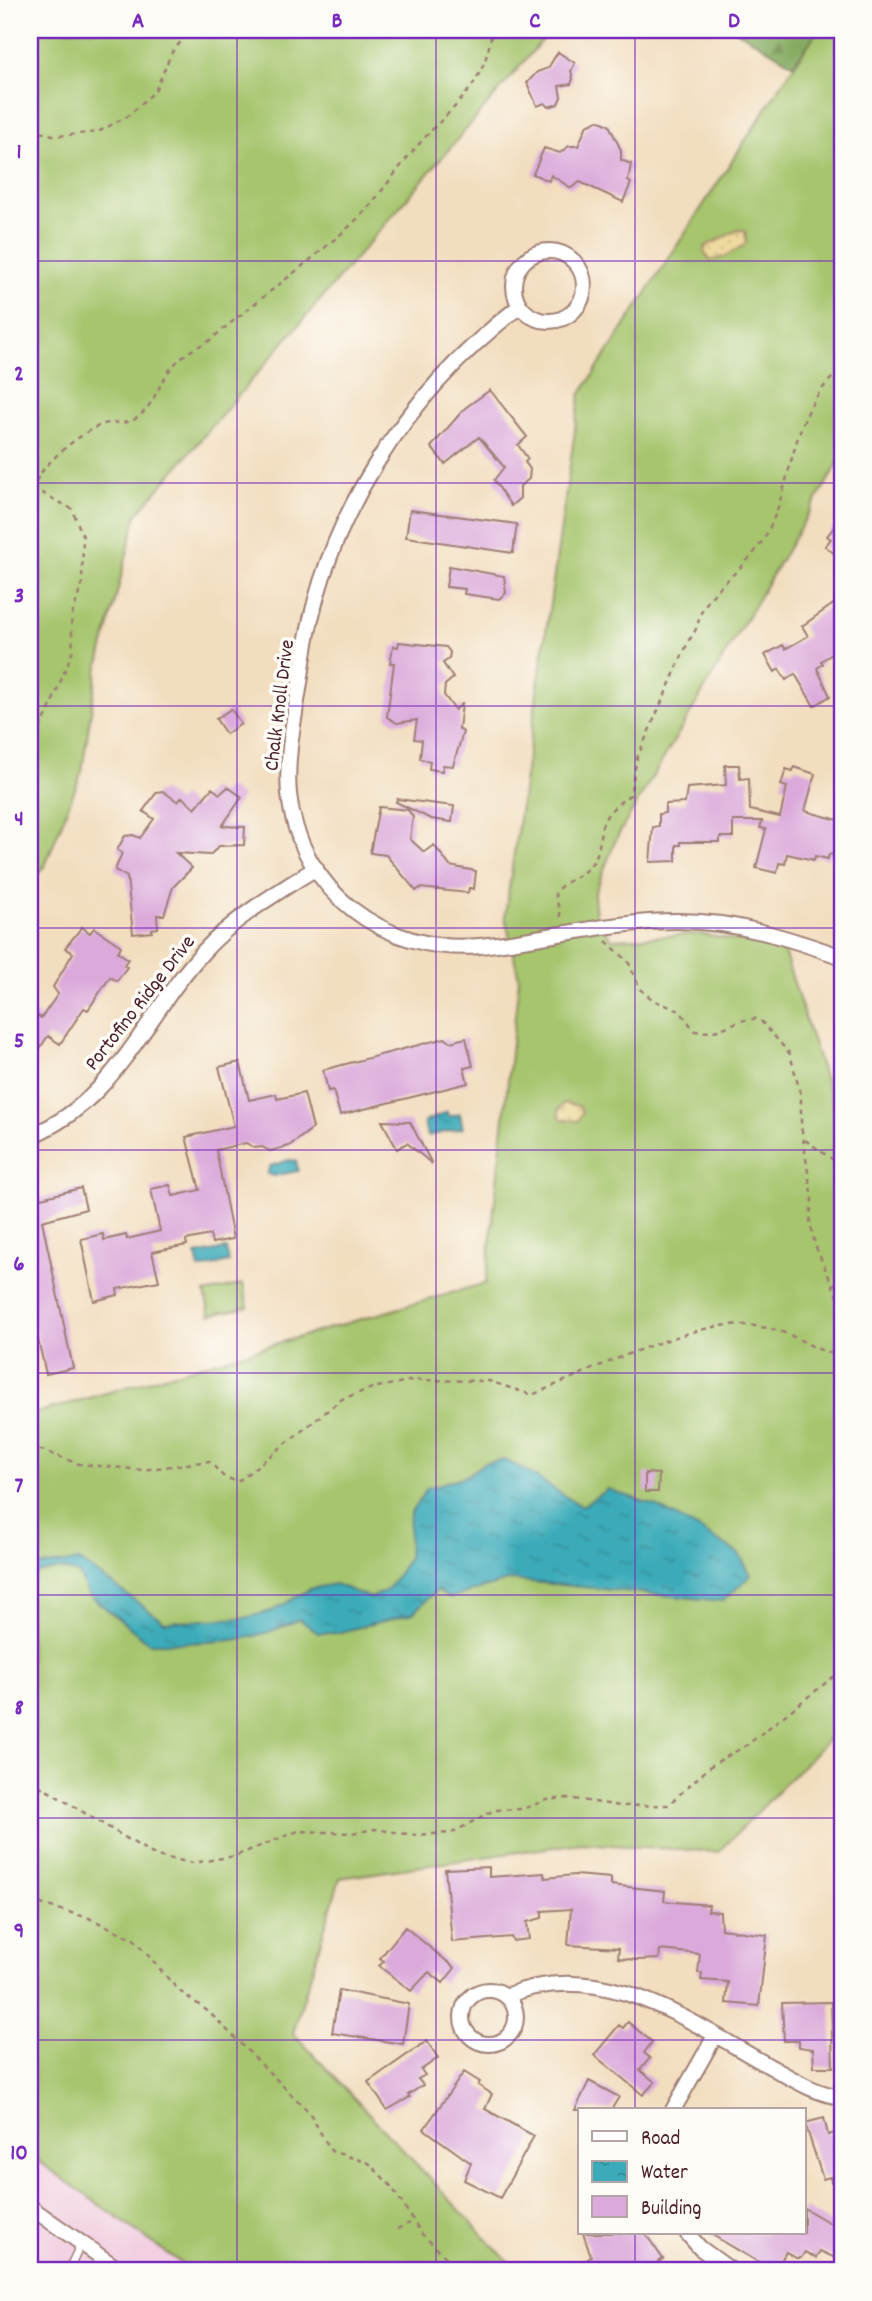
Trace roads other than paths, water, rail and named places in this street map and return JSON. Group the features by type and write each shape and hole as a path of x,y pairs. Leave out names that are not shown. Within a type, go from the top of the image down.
{"street":[{"path":"553,251 574,261 581,270 584,292 573,312 563,318 539,319 520,306 514,284 522,263 531,256 553,251"},
{"name":"Chalk Knoll Drive","path":"520,306 476,342 404,421 356,496 332,549 306,639 289,769 294,817 316,868 338,896 366,922 420,943 478,946 619,925 697,922 772,934 842,957"},
{"name":"Portofino Ridge Drive","path":"30,1136 76,1108 108,1080 204,950 254,908 316,868"},
{"path":"506,1996 532,1985 597,1984 619,1988 645,1999 814,2090 842,2097"},
{"path":"674,2108 715,2036"},
{"path":"30,2207 121,2271"},
{"path":"688,2234 700,2248 732,2271"}],"lane":[{"path":"68,2271 81,2244"}],"water":[{"path":"447,1112 448,1117 460,1114 463,1128 427,1136 424,1122"},
{"path":"289,1160 296,1161 298,1171 273,1176 267,1174 270,1166"},
{"path":"226,1249 229,1262 199,1269 196,1255"},
{"path":"503,1460 582,1506 608,1489 656,1506 739,1554 751,1575 723,1601 511,1580 449,1598 437,1590 413,1613 337,1633 318,1633 299,1619 280,1628 244,1638 189,1643 149,1643 88,1594 79,1574 61,1569 37,1573 30,1587 32,1567 80,1561 165,1622 245,1618 272,1611 310,1589 335,1584 371,1598 387,1590 408,1559 410,1514 427,1488 466,1476 484,1463"}]}
